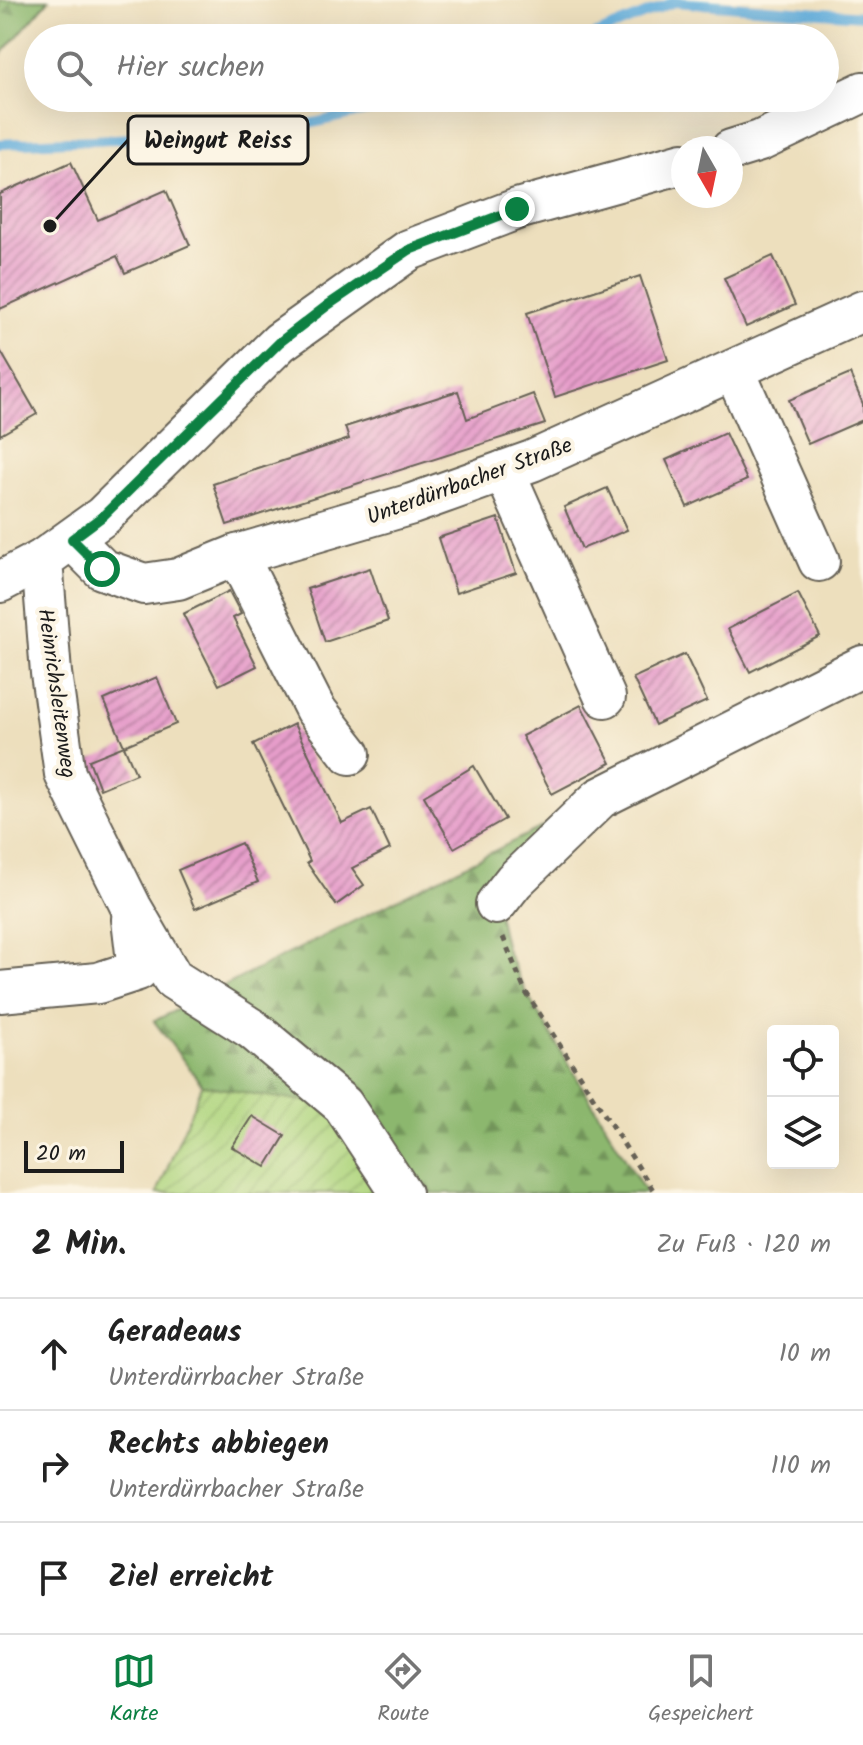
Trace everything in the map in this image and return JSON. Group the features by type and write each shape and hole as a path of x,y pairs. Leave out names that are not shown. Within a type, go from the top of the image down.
{"street":[{"path":"839,103 863,92"},
{"path":"743,146 821,112"},
{"path":"0,582 57,550 103,516 280,342 409,250 517,209 671,166"},
{"name":"Unterdürrbacher Straße","path":"57,550 144,584 178,579 237,555 412,504 532,461 863,311"},
{"path":"734,370 819,561"},
{"path":"504,471 605,697"},
{"name":"Heinrichsleitenweg","path":"57,550 51,673 65,774 131,907 173,979 252,1029 343,1105 401,1193"},
{"path":"237,555 315,709 350,754"},
{"path":"496,904 514,881 600,798 863,666"},
{"name":"Heinrichsleitenweg","path":"0,992 98,983 138,970 131,907"}],"path":[{"path":"496,904 506,949 525,991 655,1193"}],"green space":[{"path":"0,0 49,0 28,24 24,24 24,29 0,56"},
{"path":"600,798 496,905 506,949 525,991 646,1193 401,1193 271,1097 202,1085 154,1021"},
{"path":"202,1085 343,1105 400,1193 157,1193"}],"building":[{"path":"71,162 98,220 166,190 190,245 125,273 117,256 0,309 0,194"},
{"path":"773,256 795,305 746,327 724,278"},
{"path":"640,276 668,360 555,397 527,313"},
{"path":"0,350 37,414 0,435"},
{"path":"850,374 863,404 863,420 808,444 789,400"},
{"path":"458,391 467,419 533,394 545,424 227,525 213,484 349,439 345,427"},
{"path":"725,433 747,480 687,507 666,460"},
{"path":"607,488 627,530 582,549 564,507"},
{"path":"498,518 516,573 456,593 438,538"},
{"path":"370,568 388,621 325,642 307,589"},
{"path":"229,591 241,614 233,618 257,666 219,685 183,614"},
{"path":"798,593 820,636 750,672 728,629"},
{"path":"685,654 707,701 655,725 633,678"},
{"path":"157,677 176,724 124,746 104,700"},
{"path":"581,705 611,763 552,794 522,736"},
{"path":"294,724 342,823 371,809 390,849 352,868 364,885 336,905 307,863 310,861 253,744"},
{"path":"124,746 136,774 100,789 89,760"},
{"path":"474,766 505,819 454,848 424,796"},
{"path":"241,843 258,882 195,909 178,870"},
{"path":"252,1116 285,1136 266,1167 232,1147"}],"waterway":[{"path":"621,24 674,2 863,16"},
{"path":"0,144 274,132 361,112"}],"place":[{"name":"Weingut Reiss","path":"50,226"}],"route":[{"path":"102,569 72,539 103,516 280,342 409,250 517,209"}]}
